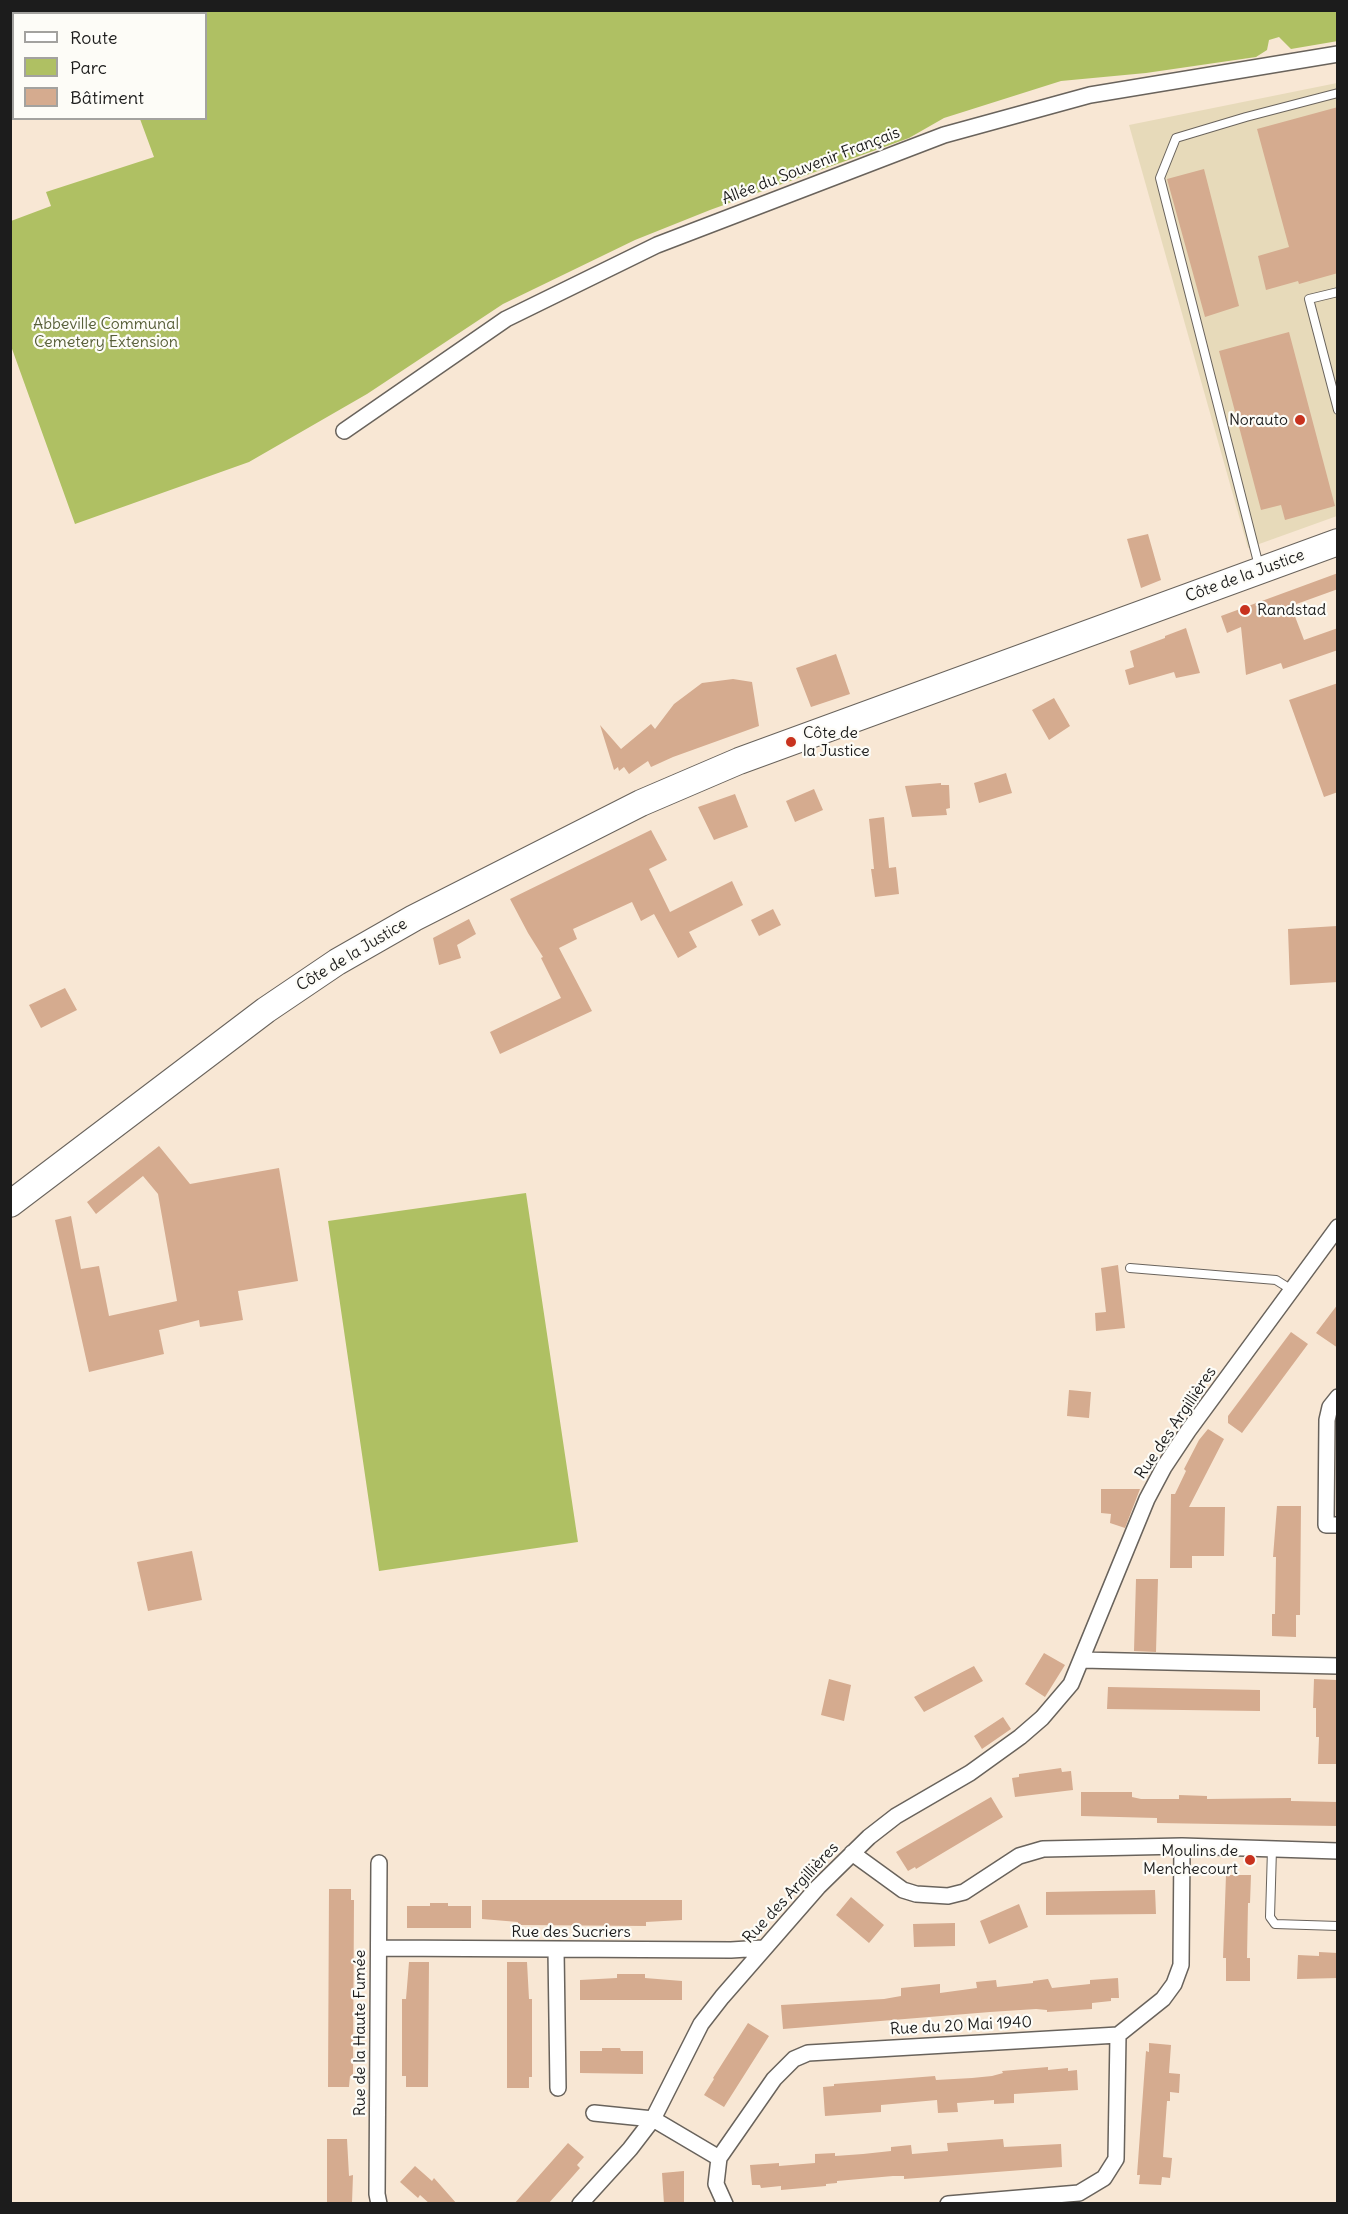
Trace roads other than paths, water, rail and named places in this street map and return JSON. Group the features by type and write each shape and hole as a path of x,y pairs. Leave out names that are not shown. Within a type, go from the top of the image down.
{"main road":[{"name":"Côte de la Justice","path":"10,1204 266,1010 337,962 414,918 641,803 739,761 1338,542"}],"street":[{"name":"Allée du Souvenir Français","path":"344,431 506,319 657,245 944,135 1090,95 1338,54"},
{"name":"Rue des Argillières","path":"580,2204 630,2149 653,2119 701,2024 763,1948 818,1887 852,1853 896,1816 970,1773 1020,1737 1071,1684 1147,1499 1164,1467 1338,1227"},
{"path":"1338,1397 1330,1407 1332,1420 1326,1525 1338,1525"},
{"path":"1082,1660 1338,1666"},
{"path":"852,1853 903,1890 916,1894 948,1896 964,1892 1019,1856 1042,1849 1182,1846 1338,1851"},
{"path":"948,2204 1079,2193 1104,2178 1116,2159 1118,2035 1163,2000 1174,1984 1181,1965 1182,1846"},
{"name":"Rue de la Haute Fumée","path":"379,1863 377,2194 379,2204"},
{"name":"Rue des Sucriers","path":"379,1948 731,1950 763,1948"},
{"path":"556,1950 558,2088"},
{"name":"Rue du 20 Mai 1940","path":"719,2158 774,2079 794,2060 808,2053 1118,2035"},
{"path":"594,2113 653,2119 719,2158 716,2184 725,2204"}],"lane":[{"path":"1260,570 1160,178 1176,138 1338,93"},
{"path":"1338,292 1309,299 1338,410"},
{"path":"1130,1268 1276,1280 1292,1290"},
{"path":"1272,1849 1270,1917 1275,1924 1338,1926"}],"place":[{"name":"Norauto","path":"1300,420"},
{"name":"Randstad","path":"1245,610"},
{"name":"Côte de la Justice","path":"791,742"},
{"name":"Moulins de Menchecourt","path":"1250,1860"}],"park label":[{"name":"Abbeville Communal Cemetery Extension","path":"106,333"}]}
